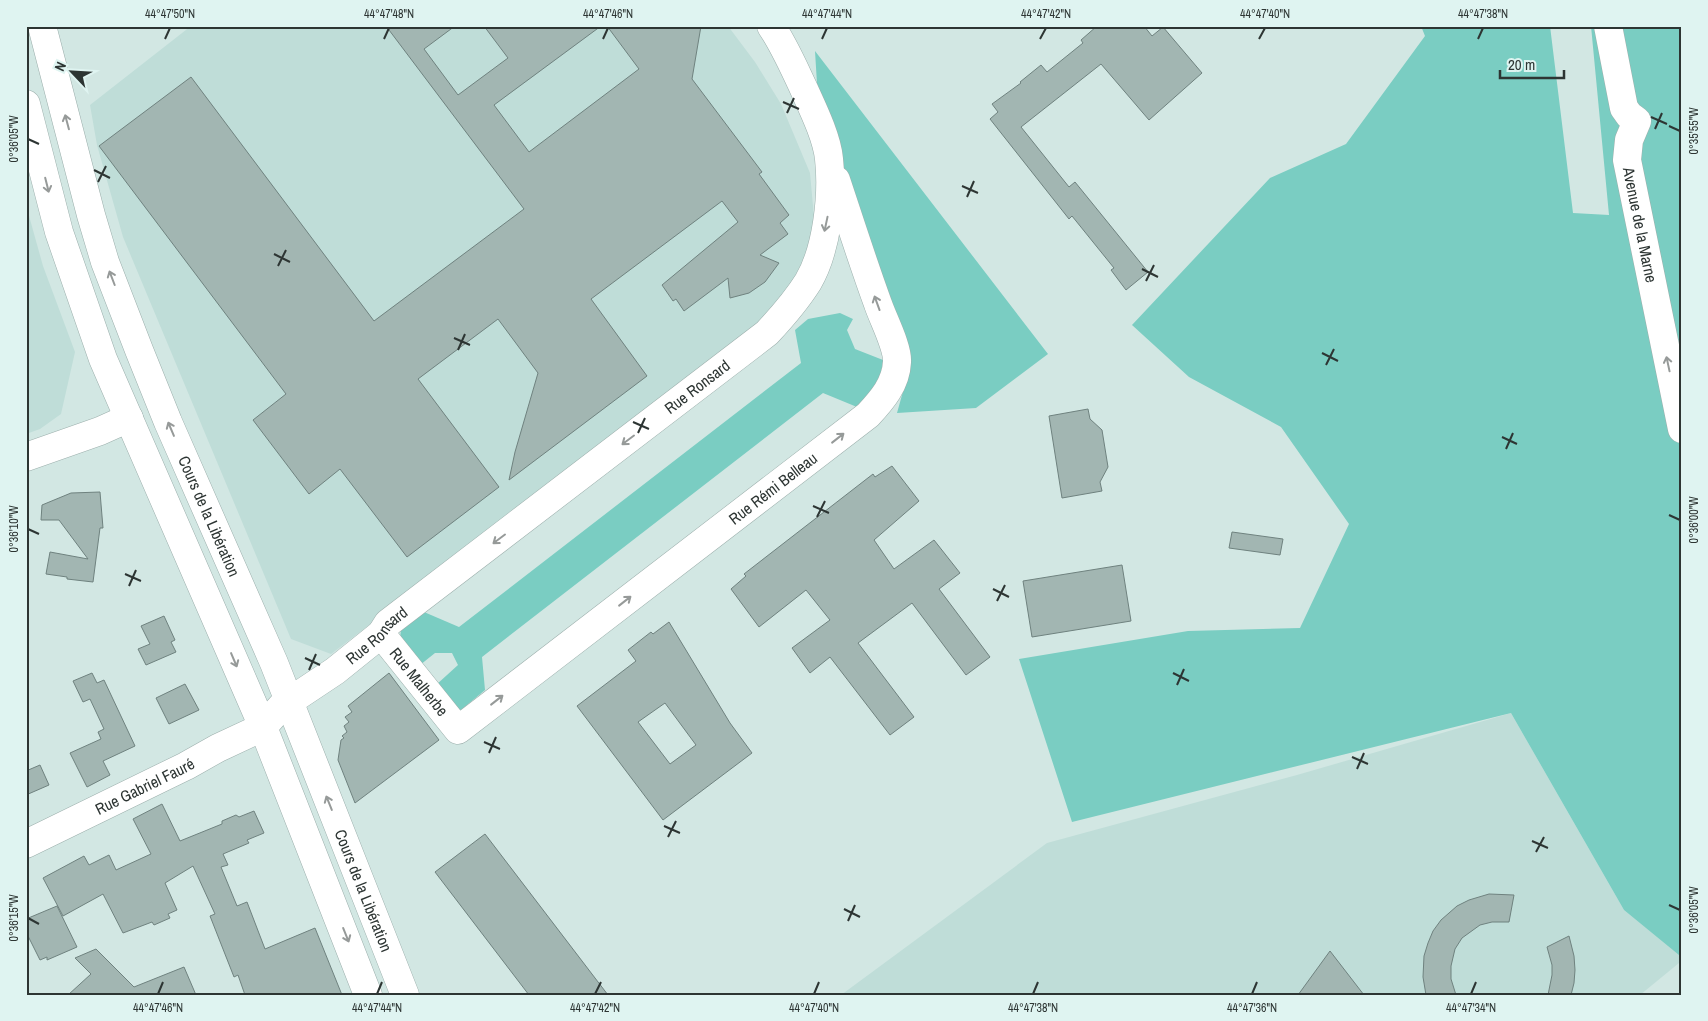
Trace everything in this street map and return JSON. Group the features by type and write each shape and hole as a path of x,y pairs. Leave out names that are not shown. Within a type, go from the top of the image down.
{"street":[{"name":"Cours de la Libération","path":"42,26 91,215 106,262 168,422 288,699 405,995"},
{"name":"Rue Ronsard","path":"288,699 299,695 317,684 381,634 388,623 767,333 788,311 808,281 820,254 829,213 829,158 817,119 780,40 771,26"},
{"name":"Avenue de la Marne","path":"1608,26 1624,108 1636,121 1629,140 1627,160 1682,429"},
{"name":"Cours de la Libération","path":"26,104 59,232 103,359 263,727 368,995"},
{"name":"Rue Rémi Belleau","path":"458,730 868,415 885,398 892,384 897,362 893,343 870,283 829,158"},
{"path":"26,457 100,431 129,418 146,431 158,446 208,559 250,609"},
{"path":"194,571 229,613 244,636 259,668 288,699 263,727 274,731 286,745 354,910 387,948"},
{"name":"Rue Malherbe","path":"381,634 458,730"},
{"name":"Rue Gabriel Fauré","path":"26,844 263,727"}],"shaded area":[{"path":"191,26 728,26 755,62 781,104 810,173 815,228 804,265 781,303 754,332 331,654 291,639 123,237 97,145 90,105"},
{"path":"1421,26 1550,26 1573,213 1609,215 1591,26 1682,26 1682,965 1679,963 1679,955 1624,910 1511,713 1072,822 1019,659 1188,631 1300,628 1349,524 1281,427 1189,377 1132,325 1270,178 1346,144 1425,36"},
{"path":"815,51 1048,354 976,408 897,413 909,370 818,100"},
{"path":"26,205 43,266 75,352 61,414 40,429 26,434"},
{"path":"840,313 853,319 847,330 855,349 883,360 878,382 868,396 857,407 823,393 482,657 485,690 461,710 453,707 436,685 458,665 452,653 435,653 420,665 400,638 401,630 424,612 459,627 801,363 795,330 808,319"},
{"path":"1511,713 1624,910 1680,955 1679,963 1640,995 841,995 1047,843 1297,775"}],"building":[{"path":"386,26 455,26 424,49 458,95 508,58 484,26 601,26 494,105 529,152 639,69 607,26 701,26 692,79 762,172 759,174 789,215 780,223 788,234 760,255 779,263 765,282 749,293 730,298 728,278 684,311 676,299 673,301 662,285 738,222 722,201 591,299 647,376 509,480 515,452 538,373 498,319 418,379 499,487 407,557 340,469 309,494 253,420 286,394 99,146 191,77 374,321 524,209"},
{"path":"1097,26 1144,26 1152,36 1163,27 1202,73 1149,120 1101,64 1021,127 1069,187 1075,182 1148,272 1126,290 1111,270 1114,268 1072,216 1069,219 990,119 998,112 992,104 1021,83 1041,65 1047,72 1083,43 1081,40"},
{"path":"1088,409 1090,419 1102,430 1108,467 1100,482 1102,491 1062,498 1049,416"},
{"path":"892,466 919,501 874,540 894,569 934,540 960,573 939,589 990,657 966,675 912,603 858,643 914,717 890,735 830,657 810,673 792,648 830,620 806,590 759,627 731,589 746,576 744,574 873,474 875,477"},
{"path":"100,492 103,528 100,528 93,582 46,574 50,552 88,559 59,520 41,520 42,505 71,493"},
{"path":"1232,532 1283,539 1280,555 1229,548"},
{"path":"1122,565 1131,621 1032,637 1023,581"},
{"path":"164,616 175,640 171,642 176,652 146,665 138,649 150,644 141,626"},
{"path":"669,622 730,723 752,753 663,820 577,706 636,661 628,650 651,632 653,634","holes":["665,703 696,745 670,764 638,722"]},
{"path":"92,673 97,683 104,680 135,746 103,761 110,775 87,787 70,753 101,739 98,732 104,729 90,699 83,702 73,681"},
{"path":"389,673 439,740 355,803 338,760 341,740 344,738 342,736 347,732 344,726 349,722 345,717 352,712 348,706"},
{"path":"185,684 199,710 169,724 156,698"},
{"path":"40,765 49,785 26,795 26,771"},
{"path":"162,804 180,841 222,824 222,821 236,815 239,817 254,811 264,833 247,840 249,843 223,854 228,865 221,867 237,906 247,902 265,949 315,928 342,995 245,995 238,975 234,977 210,916 215,914 193,866 165,883 177,910 168,914 170,918 154,925 152,922 123,933 103,894 63,916 43,878 84,856 89,865 109,855 116,870 151,854 133,819"},
{"path":"485,834 608,995 529,995 435,872"},
{"path":"1489,894 1514,895 1509,922 1492,922 1480,925 1462,938 1455,949 1451,966 1451,979 1456,995 1426,995 1423,977 1424,956 1433,931 1441,920 1457,906"},
{"path":"57,906 77,947 47,960 47,957 40,960 26,932 26,919"},
{"path":"1569,936 1575,970 1571,995 1548,995 1552,965 1547,947"},
{"path":"96,949 134,987 184,967 196,995 68,995 91,974 75,958"},
{"path":"1330,951 1364,995 1298,995"}]}
